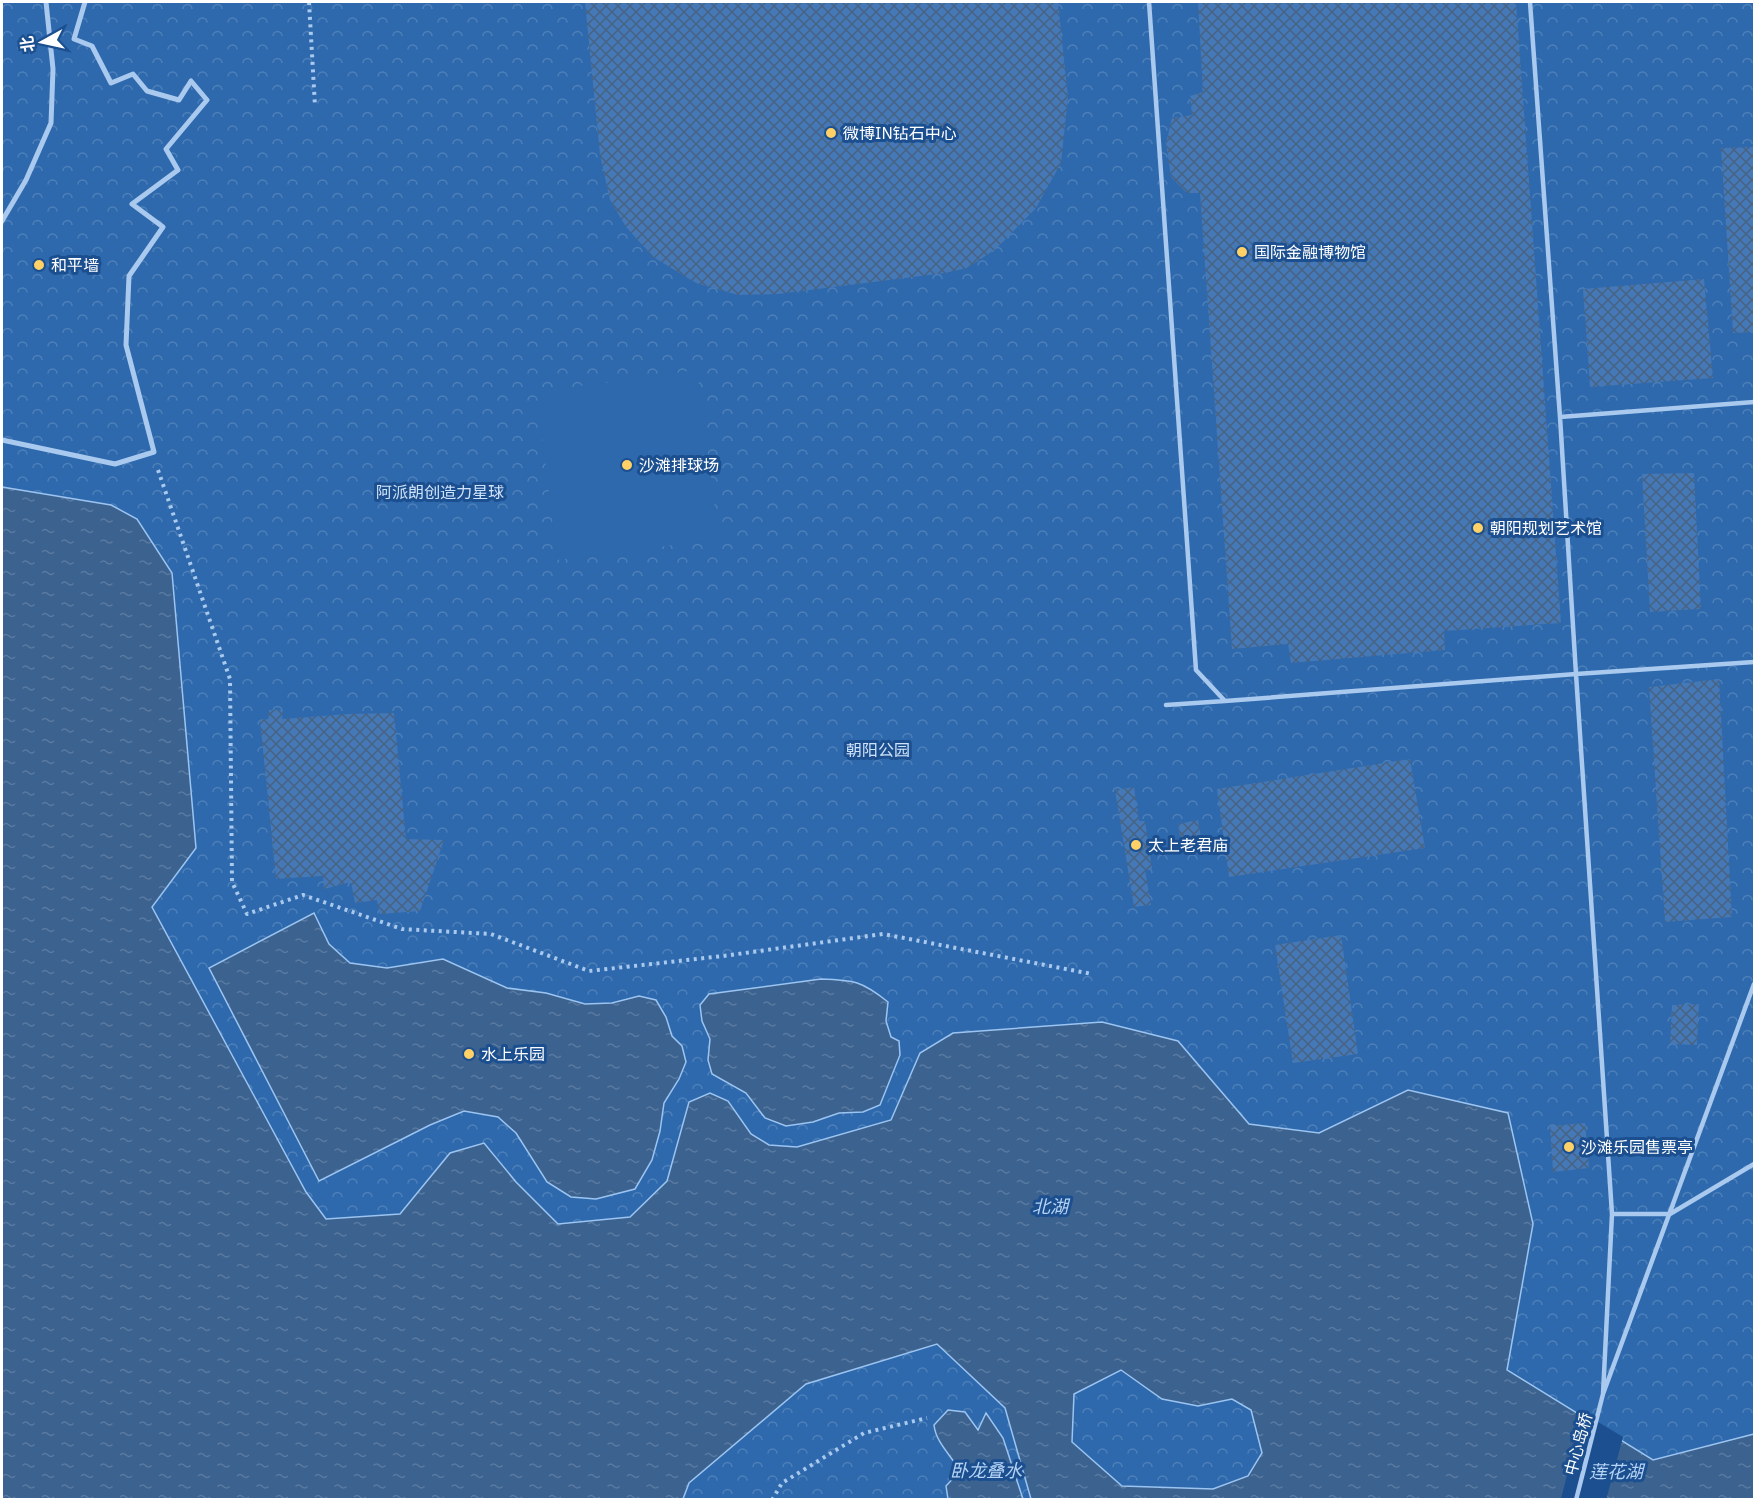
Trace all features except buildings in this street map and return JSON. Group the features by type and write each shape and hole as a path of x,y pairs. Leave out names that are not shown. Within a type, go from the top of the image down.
{"street":[{"path":"2,221 26,180 51,123 53,69 46,2"},
{"path":"2,440 115,464 154,452 126,345 126,334 129,276 163,227 132,204 178,170 166,149 207,100 191,81 179,100 147,91 134,74 111,83 92,45 74,39 85,2"}],"lane":[{"path":"1149,2 1196,670 1225,701"},
{"path":"1530,2 1560,417 1612,1214 1603,1394"},
{"path":"1560,417 1755,402"},
{"path":"1166,705 1755,662"},
{"path":"1603,1394 1755,984"},
{"path":"1612,1214 1670,1214 1755,1164"},
{"name":"中心岛桥","path":"1576,1500 1603,1394"}],"path":[{"path":"309,2 315,106"},
{"path":"154,452 160,477 230,679 232,882 247,914 303,895 402,929 491,934 589,971 884,934 1092,974"},
{"path":"772,1500 782,1483 864,1433 927,1419"}],"green space":[{"name":"朝阳公园","path":"2,2 1754,2 1754,1499 2,1500"},
{"name":"沙滩排球场","path":"697,370 719,539 557,560 537,392"}],"water":[{"name":"北湖","path":"2,487 111,505 137,519 172,573 196,848 152,907 306,1192 326,1219 400,1214 450,1153 484,1143 516,1182 558,1224 630,1217 667,1181 689,1102 710,1093 728,1101 751,1134 769,1145 797,1147 891,1120 920,1053 953,1033 1102,1022 1178,1041 1249,1124 1319,1133 1408,1090 1508,1113 1533,1224 1507,1370 1653,1460 1754,1434 1754,1499 1031,1499 1005,1408 937,1344 806,1384 689,1483 683,1499 2,1499","holes":["1121,1370 1162,1399 1198,1406 1232,1399 1251,1410 1262,1453 1248,1476 1213,1489 1122,1486 1072,1442 1074,1394"]},
{"name":"水上乐园","path":"314,913 329,944 350,963 387,968 443,959 507,988 546,993 585,1004 612,1003 639,996 656,1000 666,1017 672,1036 682,1046 686,1062 679,1079 664,1103 660,1131 652,1160 635,1189 596,1199 571,1197 547,1182 516,1133 498,1117 464,1111 430,1125 319,1181 209,968"},
{"path":"821,979 857,983 888,1002 886,1021 891,1037 899,1041 900,1055 880,1105 863,1112 839,1113 813,1122 786,1126 765,1118 746,1093 712,1074 708,1060 710,1039 702,1021 700,1005 709,994"},
{"name":"卧龙叠水","path":"948,1410 965,1412 978,1430 986,1413 1003,1438 1023,1499 948,1499 946,1486 960,1471 941,1443 934,1425"}],"pier":[{"path":"1583,1413 1623,1437 1606,1500 1561,1499"}],"place":[{"name":"微博IN钻石中心","path":"831,133"},
{"name":"国际金融博物馆","path":"1242,252"},
{"name":"和平墙","path":"39,265"},
{"name":"沙滩排球场","path":"627,465"},
{"name":"朝阳规划艺术馆","path":"1478,528"},
{"name":"太上老君庙","path":"1136,845"},
{"name":"水上乐园","path":"469,1054"},
{"name":"沙滩乐园售票亭","path":"1569,1147"}],"park label":[{"name":"阿派朗创造力星球","path":"440,492"}],"water label":[{"name":"莲花湖","path":"1616,1471"}]}
